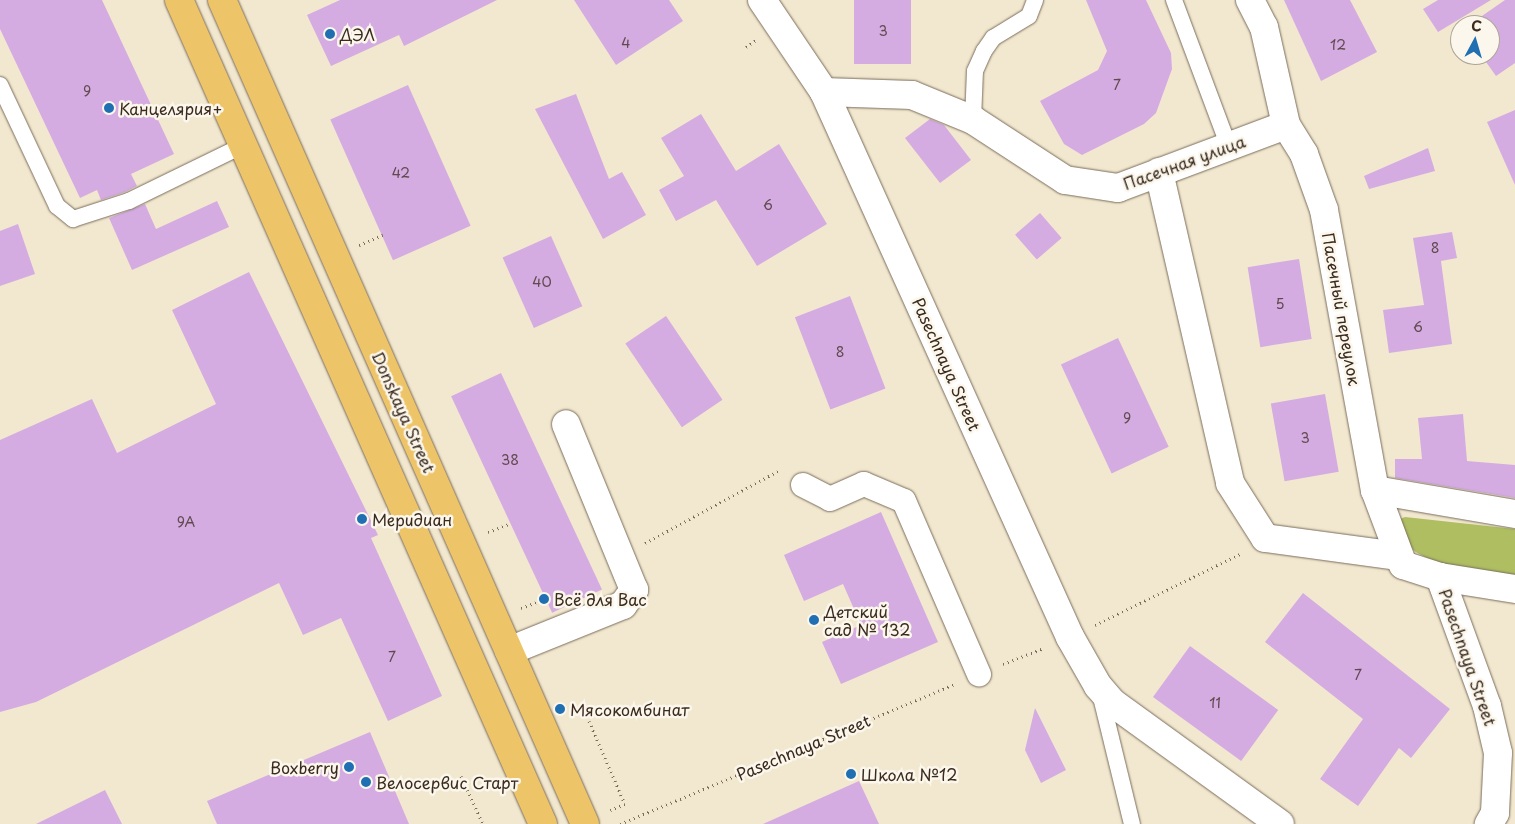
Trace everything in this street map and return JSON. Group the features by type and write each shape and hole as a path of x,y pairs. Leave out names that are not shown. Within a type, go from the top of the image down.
{"main road":[{"path":"179,0 543,824"},
{"name":"Donskaya Street","path":"222,0 509,651 595,818"}],"street":[{"path":"762,0 824,92"},
{"name":"Пасечный переулок","path":"1250,0 1264,27 1286,125 1304,154 1324,210 1375,490 1400,556"},
{"name":"Пасечная улица","path":"824,92 912,95 973,120 1064,180 1118,188 1286,125"},
{"name":"Pasechnaya Street","path":"824,92 1070,637 1098,686 1113,703 1280,824"},
{"path":"1159,172 1230,483 1265,538 1400,556 1403,565 1440,577 1486,587 1515,589"},
{"path":"509,651 623,605 634,590 566,424"},
{"path":"802,485 830,498 864,484 904,501 979,674"},
{"path":"1375,490 1515,514"},
{"name":"Pasechnaya Street","path":"1440,577 1487,706 1498,752 1498,790 1489,824"}],"lane":[{"path":"973,120 975,71 984,51 993,38 1029,16 1035,0"},
{"path":"1174,0 1229,147"},
{"path":"0,85 57,206 73,219 129,201 244,145"},
{"path":"1098,686 1132,824"}],"path":[{"path":"356,246 383,235"},
{"path":"620,556 790,464"},
{"path":"483,534 509,524"},
{"path":"1070,637 1251,549"},
{"path":"516,610 544,599"},
{"name":"Pasechnaya Street","path":"620,824 1070,637"},
{"path":"589,721 625,804 595,818"},
{"path":"462,776 483,824"}],"green space":[{"path":"1405,517 1515,529 1515,576 1434,562 1414,551 1401,533 1400,519"}],"building":[{"path":"0,0 102,0 174,154 131,174 137,186 125,192 101,200 97,190 80,198 0,29"},
{"path":"340,0 497,0 404,46 399,35 331,66 307,15"},
{"path":"574,0 669,0 683,21 616,65"},
{"path":"854,0 911,0 911,64 854,64"},
{"path":"1086,0 1146,0 1171,53 1172,69 1156,113 1144,124 1082,155 1064,144 1040,101 1098,70 1107,51"},
{"path":"1284,0 1350,0 1377,52 1321,81"},
{"path":"1438,0 1491,0 1466,15 1450,15 1450,25 1438,32 1423,9"},
{"path":"1505,0 1515,0 1515,63 1496,76 1488,65 1500,65 1500,15 1483,15"},
{"path":"408,85 471,226 393,260 330,120"},
{"path":"576,94 609,179 622,172 646,215 603,239 535,109"},
{"path":"1515,110 1515,185 1487,122"},
{"path":"701,114 736,171 779,144 827,224 757,266 716,200 676,221 659,190 684,176 661,138"},
{"path":"930,119 944,125 971,160 940,183 905,138"},
{"path":"1428,148 1435,171 1369,189 1364,176"},
{"path":"217,201 229,227 132,270 109,218 145,204 156,229"},
{"path":"1040,213 1062,238 1037,260 1015,235"},
{"path":"18,224 35,274 0,286 0,231"},
{"path":"1452,232 1457,258 1441,261 1452,344 1389,353 1383,310 1424,305 1413,238"},
{"path":"551,236 582,306 534,328 503,258"},
{"path":"1299,259 1312,339 1260,347 1248,267"},
{"path":"249,272 378,535 371,538 442,696 388,721 341,618 303,635 279,583 36,702 0,712 0,440 92,399 117,453 216,404 172,310"},
{"path":"850,296 885,388 830,410 795,317"},
{"path":"666,316 722,400 682,427 625,343"},
{"path":"1118,338 1169,447 1112,473 1061,365"},
{"path":"501,373 602,590 552,613 451,396"},
{"path":"1325,394 1339,472 1285,481 1271,404"},
{"path":"1463,414 1467,461 1515,465 1515,498 1395,478 1395,459 1422,459 1418,418"},
{"path":"881,512 938,642 841,684 822,642 861,625 843,584 804,601 784,555"},
{"path":"1303,593 1450,709 1411,758 1399,748 1358,806 1320,779 1363,719 1265,642"},
{"path":"1190,646 1278,710 1241,761 1153,697"},
{"path":"1035,708 1066,770 1041,783 1025,750"},
{"path":"370,732 409,824 217,824 207,801"},
{"path":"859,781 879,824 763,824"},
{"path":"105,790 122,824 36,824"}],"place":[{"name":"ДЭЛ","path":"330,34"},
{"name":"Канцелярия+","path":"109,108"},
{"name":"Меридиан","path":"362,519"},
{"name":"Всё для Вас","path":"544,599"},
{"name":"Детский сад № 132","path":"814,620"},
{"name":"Мясокомбинат","path":"560,709"},
{"name":"Boxberry","path":"349,767"},
{"name":"Школа №12","path":"851,774"},
{"name":"Велосервис Старт","path":"366,782"}]}
